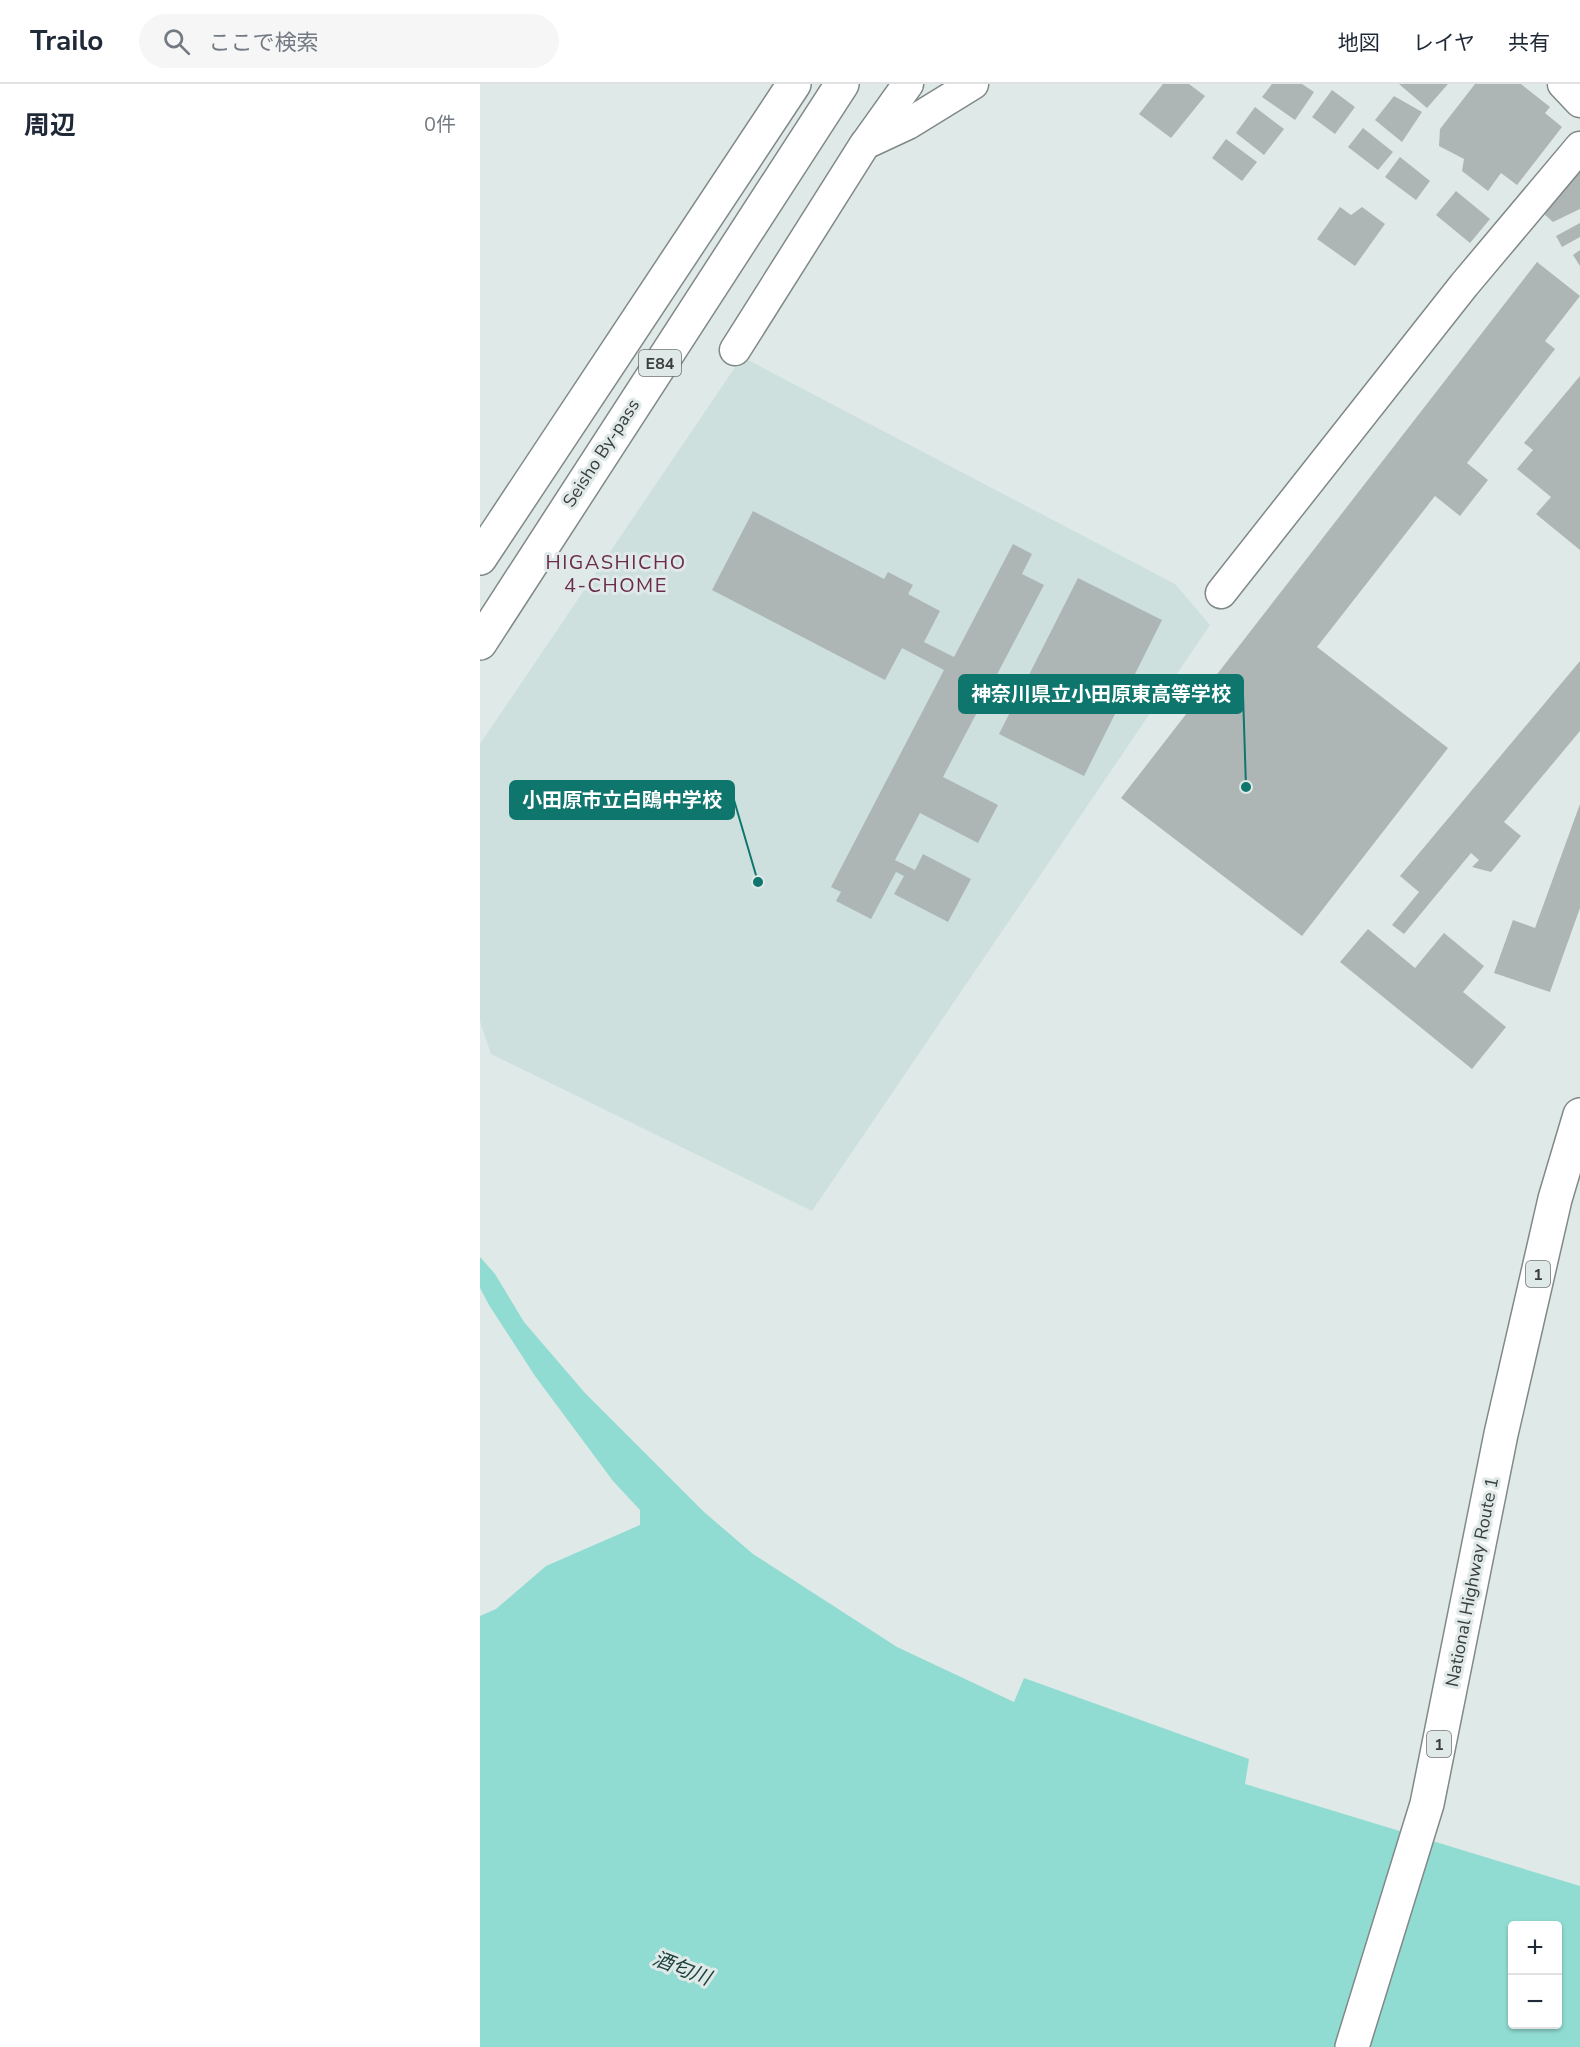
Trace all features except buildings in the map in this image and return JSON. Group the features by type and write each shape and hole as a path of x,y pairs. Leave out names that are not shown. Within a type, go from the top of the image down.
{"highway":[{"name":"E84","path":"480,558 794,84"},
{"name":"Seisho By-pass","path":"480,643 842,84"},
{"name":"National Highway Route 1","path":"1352,2047 1427,1804 1501,1434 1555,1199 1580,1115"}],"street":[{"path":"735,350 866,144 908,84"},
{"path":"866,144 908,124 973,84"},
{"path":"1563,84 1580,102"},
{"path":"1221,593 1464,285 1580,147"}],"shaded area":[{"path":"742,357 1175,584 1210,625 812,1211 491,1054 480,1021 480,744"}],"water":[{"name":"酒匂川","path":"480,1257 495,1274 524,1322 585,1393 704,1512 753,1554 897,1647 1014,1702 1024,1678 1249,1759 1245,1784 1580,1886 1580,2047 480,2047 480,1616 496,1609 546,1566 640,1525 640,1510 613,1481 535,1376 480,1288"}],"place":[{"name":"神奈川県立小田原東高等学校","path":"1246,787"},
{"name":"小田原市立白鴎中学校","path":"758,882"}],"district":[{"name":"HIGASHICHO 4-CHOME","path":"616,574"}]}
